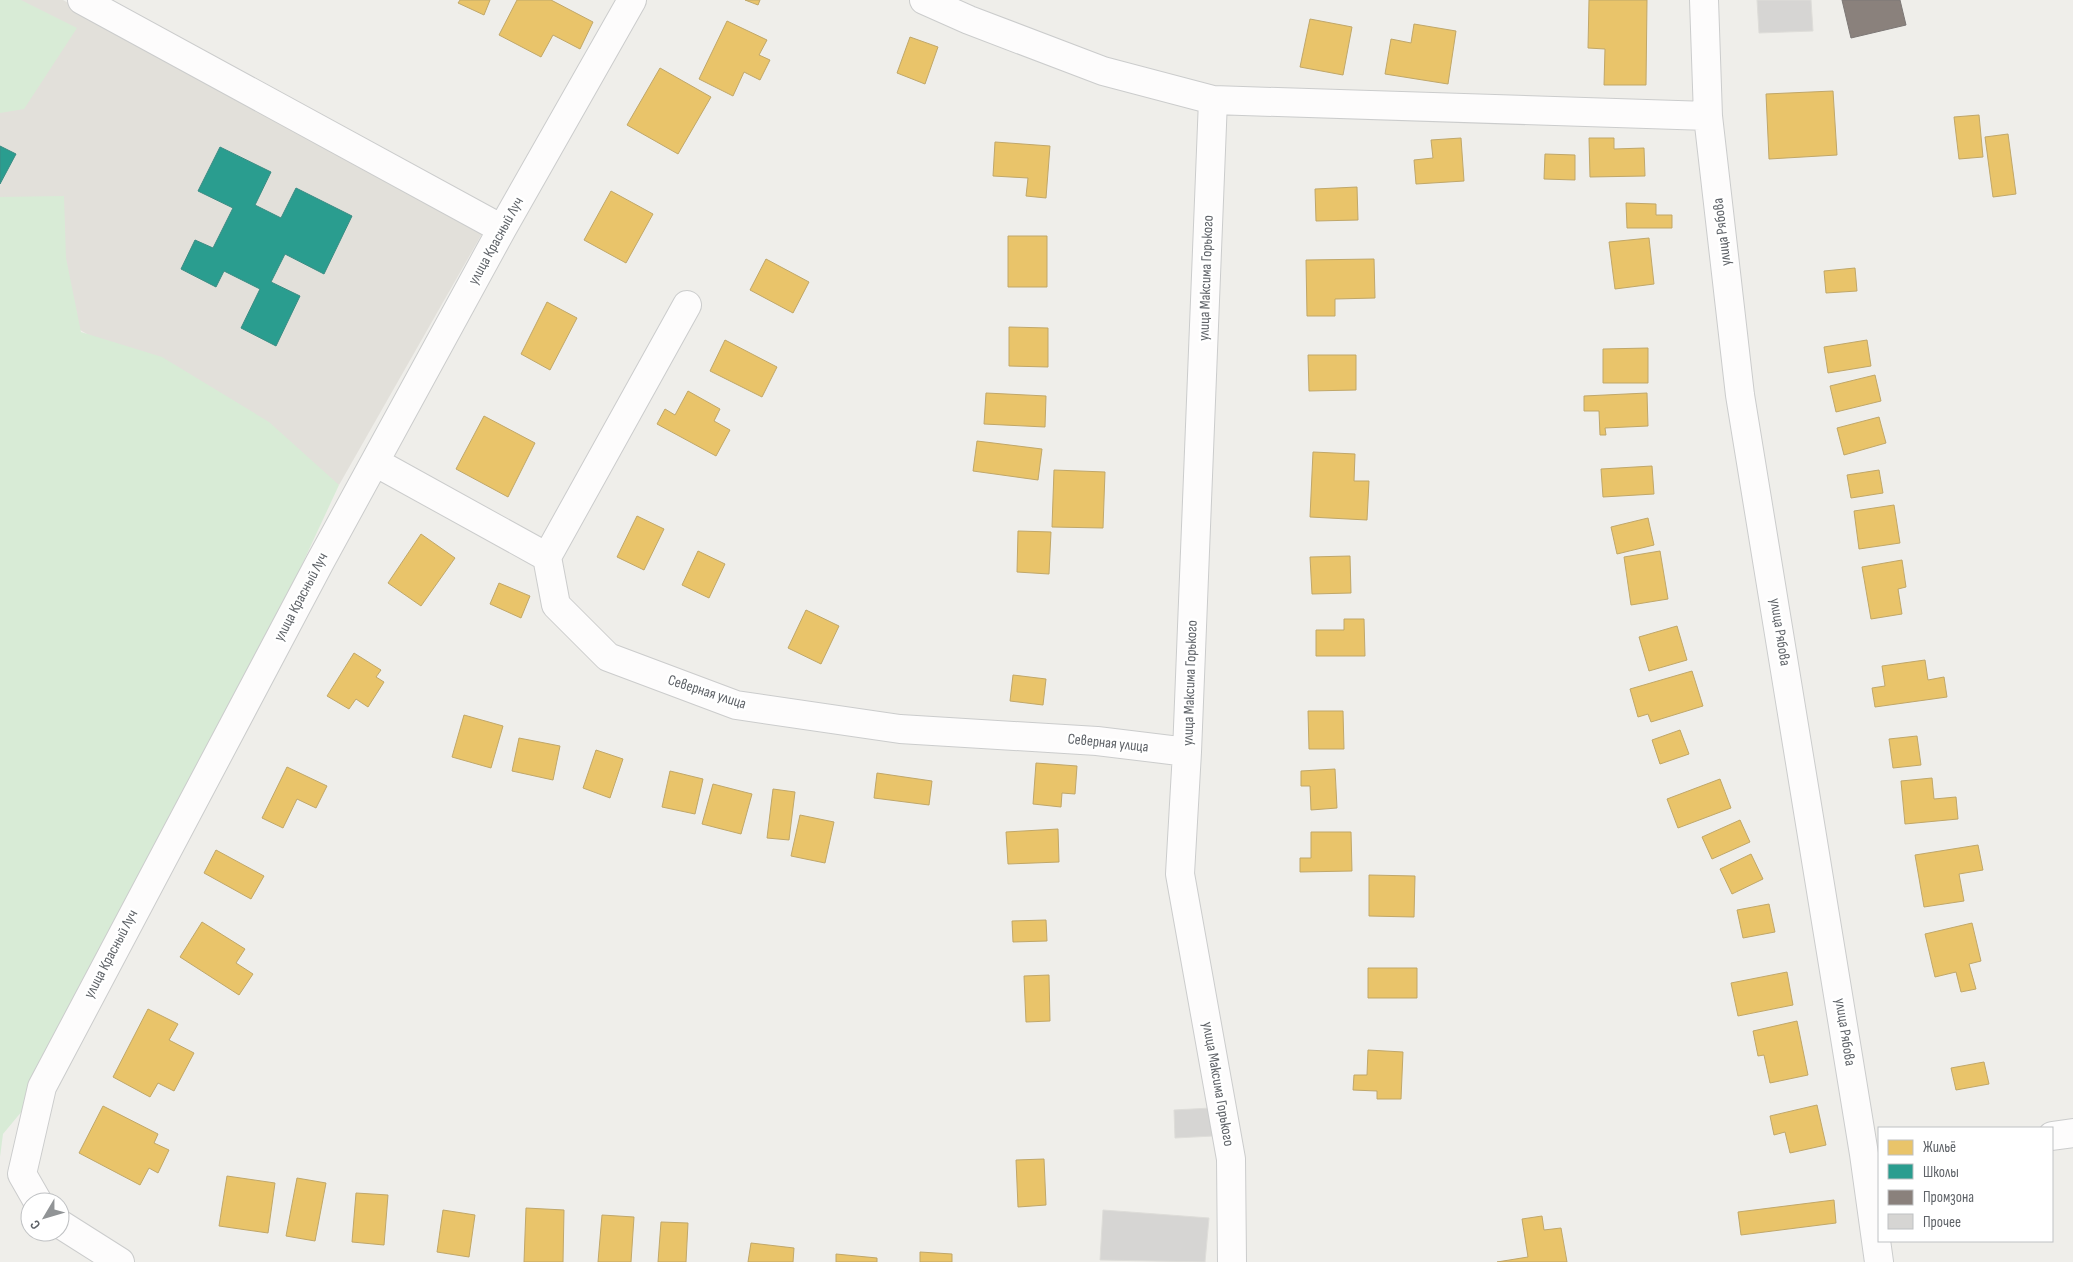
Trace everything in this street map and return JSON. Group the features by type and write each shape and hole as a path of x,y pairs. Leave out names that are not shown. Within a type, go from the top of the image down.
{"street":[{"path":"82,0 502,229"},
{"path":"924,0 969,20 1103,71 1213,100 1708,116"},
{"name":"улица Рябова","path":"1704,0 1708,116 1740,395 1872,1154 1879,1262"},
{"name":"улица Красный Луч","path":"32,1192 22,1174 42,1087 195,794 627,2"},
{"name":"улица Максима Горького","path":"1213,100 1187,752 1180,874 1231,1159 1232,1262"},
{"path":"375,462 547,557 687,305"},
{"name":"Северная улица","path":"547,557 556,605 608,657 736,704 900,729 1097,741 1187,752"},
{"path":"2053,1136 2073,1134"},
{"path":"70,1230 120,1262"}],"shaded area":[{"path":"0,0 63,0 483,232 339,485 0,282"}],"green space":[{"path":"0,0 21,0 77,28 24,109 0,113"},
{"path":"64,196 66,258 81,332 162,357 269,422 339,485 191,803 42,1087 3,1134 0,1157 0,197"}],"building: Жильё":[{"path":"460,0 490,0 484,15 458,3"},
{"path":"517,0 551,0 593,22 580,49 553,35 541,57 499,35"},
{"path":"745,0 760,0 758,5"},
{"path":"1589,0 1647,0 1646,85 1604,85 1605,49 1588,48"},
{"path":"1310,19 1352,27 1343,75 1300,67"},
{"path":"727,21 767,40 759,55 770,60 760,80 744,72 733,96 699,79"},
{"path":"1414,24 1456,31 1448,84 1385,74 1391,39 1411,43"},
{"path":"910,37 938,47 925,84 897,73"},
{"path":"660,68 711,97 678,154 627,125"},
{"path":"1833,91 1837,155 1769,159 1766,94"},
{"path":"1979,115 1983,157 1959,159 1954,117"},
{"path":"2008,134 2016,194 1993,197 1985,137"},
{"path":"1461,138 1464,181 1416,184 1414,160 1433,158 1431,140"},
{"path":"1589,138 1614,138 1614,149 1644,148 1645,176 1590,177"},
{"path":"995,142 1050,146 1046,198 1026,196 1028,178 993,176"},
{"path":"1545,154 1575,155 1575,180 1544,179"},
{"path":"1357,187 1358,220 1316,221 1315,189"},
{"path":"611,191 653,214 626,263 584,240"},
{"path":"1626,203 1656,204 1656,215 1672,215 1672,228 1627,228"},
{"path":"1008,236 1047,236 1047,287 1008,287"},
{"path":"1649,238 1654,284 1615,289 1609,242"},
{"path":"766,259 809,282 793,313 750,290"},
{"path":"1374,259 1375,298 1335,299 1335,316 1307,316 1306,260"},
{"path":"1855,268 1857,291 1826,293 1824,271"},
{"path":"547,302 577,318 550,370 521,354"},
{"path":"1009,327 1048,328 1048,367 1009,366"},
{"path":"725,340 777,367 762,397 710,371"},
{"path":"1867,340 1871,366 1828,373 1824,347"},
{"path":"1648,348 1648,383 1603,383 1603,349"},
{"path":"1308,355 1356,355 1356,390 1309,391"},
{"path":"1875,375 1881,401 1836,412 1830,386"},
{"path":"688,391 720,409 714,421 730,430 716,456 657,424 665,409 675,415"},
{"path":"986,393 1046,396 1045,427 984,424"},
{"path":"1647,393 1648,426 1605,428 1606,435 1600,435 1599,411 1584,411 1584,396"},
{"path":"484,416 535,443 508,497 456,469"},
{"path":"1879,417 1886,443 1844,455 1837,428"},
{"path":"977,441 1042,449 1038,480 973,471"},
{"path":"1313,452 1355,454 1354,481 1369,481 1367,520 1310,517"},
{"path":"1652,466 1654,494 1603,497 1601,469"},
{"path":"1054,470 1105,472 1103,528 1052,527"},
{"path":"1879,470 1883,493 1851,498 1847,475"},
{"path":"1894,505 1900,543 1859,549 1854,511"},
{"path":"637,516 664,529 644,570 617,557"},
{"path":"1648,518 1654,545 1617,554 1611,527"},
{"path":"1018,531 1051,532 1049,574 1017,572"},
{"path":"421,534 455,558 421,606 388,583"},
{"path":"698,551 725,564 709,598 682,585"},
{"path":"1660,551 1668,599 1631,605 1624,557"},
{"path":"1350,556 1351,593 1312,594 1310,557"},
{"path":"1902,560 1906,587 1898,589 1902,614 1871,619 1862,567"},
{"path":"499,583 530,596 521,618 490,604"},
{"path":"806,610 839,626 821,664 788,648"},
{"path":"1344,619 1364,619 1365,656 1316,656 1316,630 1344,630"},
{"path":"1677,626 1687,660 1649,671 1639,637"},
{"path":"354,653 381,670 376,677 384,682 368,707 356,699 349,709 327,696"},
{"path":"1925,660 1928,680 1944,677 1947,697 1875,707 1872,688 1885,686 1882,666"},
{"path":"1692,671 1703,706 1651,722 1648,714 1638,717 1630,689"},
{"path":"1013,675 1046,679 1043,705 1010,701"},
{"path":"1308,711 1343,711 1344,749 1309,749"},
{"path":"464,715 503,726 491,768 452,757"},
{"path":"1680,730 1689,754 1660,764 1652,740"},
{"path":"1917,736 1921,765 1893,768 1889,739"},
{"path":"519,738 560,746 553,780 512,771"},
{"path":"596,750 623,759 610,798 583,788"},
{"path":"1036,763 1077,766 1075,794 1062,793 1061,807 1033,804"},
{"path":"287,767 327,786 316,808 297,799 283,828 262,818"},
{"path":"1335,769 1337,808 1311,810 1310,786 1301,786 1301,771"},
{"path":"670,771 703,779 695,814 662,807"},
{"path":"877,773 932,781 929,805 874,798"},
{"path":"1932,778 1934,799 1956,797 1958,819 1905,824 1901,781"},
{"path":"1720,779 1731,808 1678,828 1667,799"},
{"path":"713,784 752,794 741,834 702,824"},
{"path":"773,789 795,792 789,840 767,838"},
{"path":"800,815 834,822 825,863 791,856"},
{"path":"1740,820 1750,842 1712,859 1702,837"},
{"path":"1058,829 1059,862 1008,864 1006,832"},
{"path":"1311,832 1351,832 1352,871 1300,872 1300,858 1311,858"},
{"path":"1978,845 1983,870 1959,874 1964,901 1924,907 1915,855"},
{"path":"216,850 264,876 251,899 204,873"},
{"path":"1751,854 1763,879 1732,894 1720,869"},
{"path":"1369,875 1415,876 1414,917 1369,916"},
{"path":"1769,904 1775,932 1743,938 1737,910"},
{"path":"1046,920 1047,941 1013,942 1012,921"},
{"path":"202,922 245,949 236,963 253,974 239,995 180,957"},
{"path":"1972,923 1981,961 1969,964 1976,989 1961,992 1956,972 1935,977 1925,934"},
{"path":"1368,968 1417,968 1417,998 1368,998"},
{"path":"1787,972 1793,1005 1738,1016 1731,983"},
{"path":"1049,975 1050,1021 1026,1022 1024,976"},
{"path":"148,1009 178,1024 169,1040 194,1053 174,1091 158,1083 150,1097 113,1077"},
{"path":"1797,1021 1808,1075 1770,1083 1764,1055 1758,1056 1753,1031"},
{"path":"1368,1050 1403,1052 1401,1099 1377,1099 1377,1091 1353,1090 1354,1075 1367,1075"},
{"path":"1984,1062 1989,1084 1956,1090 1951,1068"},
{"path":"1817,1105 1826,1145 1790,1153 1785,1132 1774,1135 1770,1116"},
{"path":"103,1106 158,1134 154,1143 169,1150 158,1173 149,1168 140,1185 79,1153"},
{"path":"1044,1159 1046,1205 1018,1207 1016,1160"},
{"path":"227,1176 275,1183 268,1233 219,1226"},
{"path":"297,1178 326,1183 315,1241 286,1236"},
{"path":"356,1193 388,1195 384,1245 352,1242"},
{"path":"1834,1200 1836,1223 1741,1235 1738,1212"},
{"path":"526,1208 564,1210 563,1262 524,1262"},
{"path":"443,1210 475,1215 469,1257 437,1252"},
{"path":"602,1215 634,1217 631,1262 598,1262"},
{"path":"1542,1216 1544,1230 1561,1228 1567,1262 1497,1262 1528,1257 1522,1219"},
{"path":"661,1222 688,1223 686,1262 658,1262"},
{"path":"751,1243 794,1248 793,1262 748,1262"},
{"path":"920,1252 952,1254 952,1262 920,1262"},
{"path":"836,1254 877,1258 877,1262 836,1262"}],"building: Школы":[{"path":"0,146 16,154 0,184"},
{"path":"220,147 271,172 255,205 281,218 296,188 352,216 324,274 285,254 271,282 300,296 276,346 241,328 260,289 224,271 216,287 181,269 195,240 213,248 233,208 198,191"}],"building: Промзона":[{"path":"1842,0 1900,0 1906,25 1851,38"}],"building: Прочее":[{"path":"1757,0 1811,0 1813,31 1759,33"},
{"path":"1211,1108 1213,1136 1175,1138 1174,1110"},
{"path":"1103,1210 1209,1218 1205,1262 1100,1260"}]}
